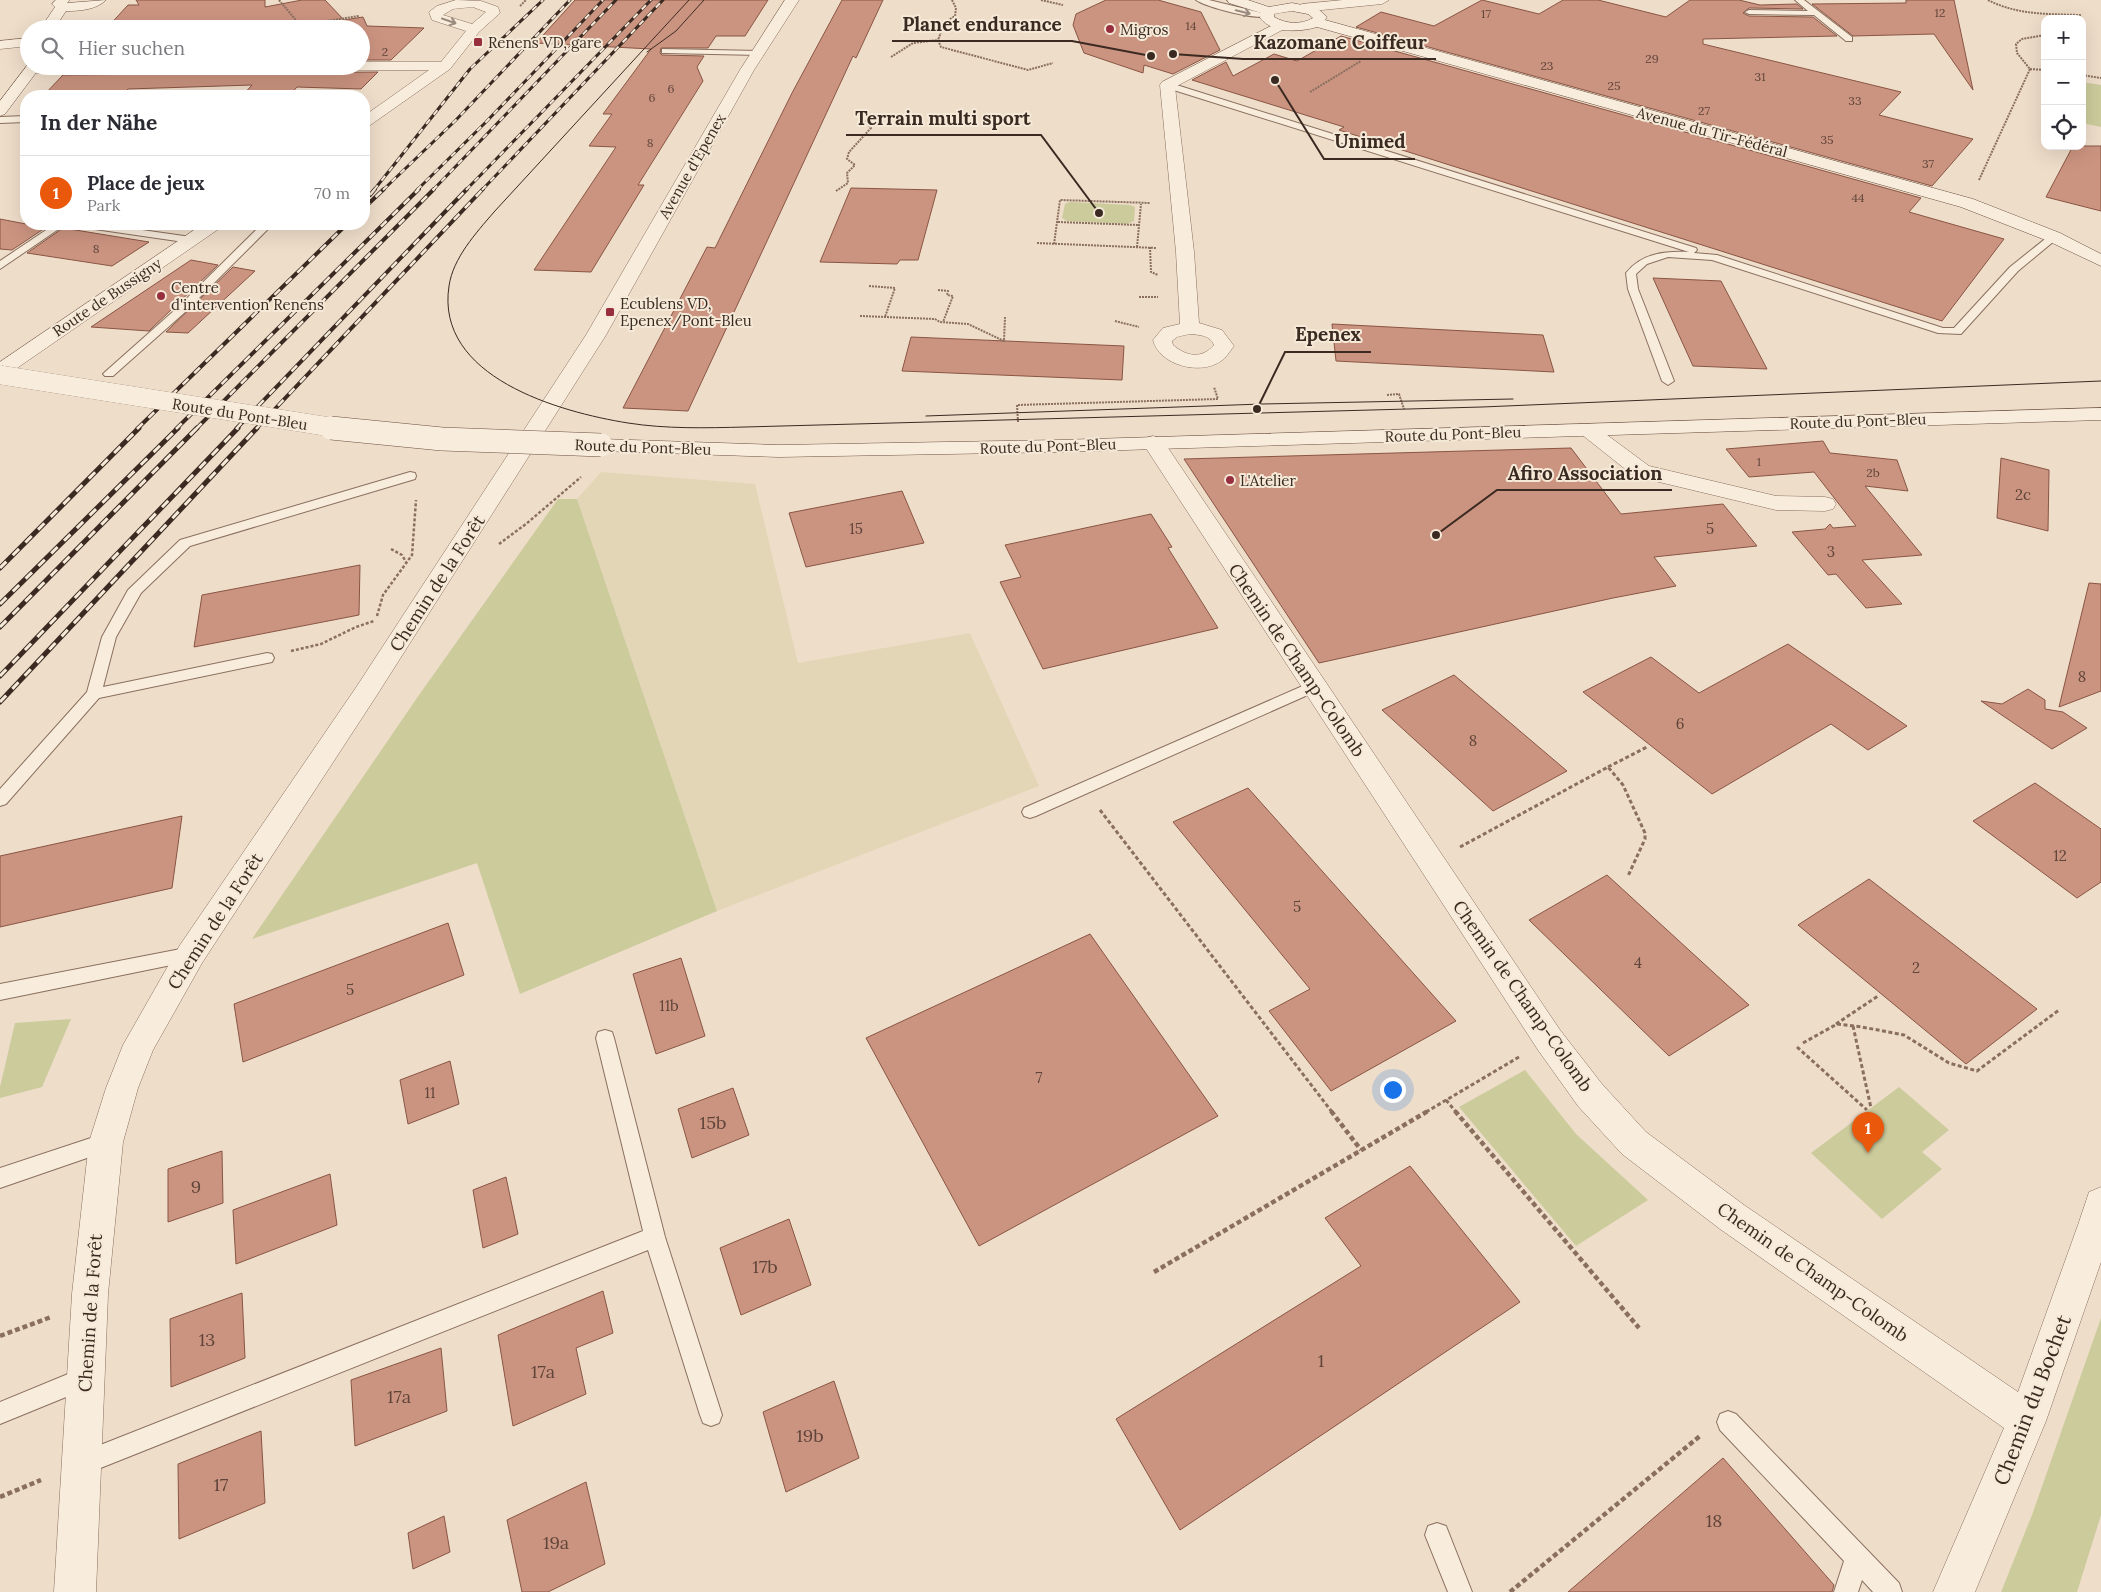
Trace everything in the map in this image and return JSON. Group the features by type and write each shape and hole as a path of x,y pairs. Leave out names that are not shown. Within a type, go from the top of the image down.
{"street":[{"path":"74,20 85,6 99,0"},
{"name":"Avenue d'Epenex","path":"596,335 747,70 792,0"},
{"path":"1234,0 1268,13 1284,7 1302,8 1382,0"},
{"path":"53,20 63,3 85,6"},
{"path":"1268,13 1270,20 1281,25 1303,26 1316,22 1320,17 1318,14 1302,8"},
{"name":"Avenue du Tir-Fédéral","path":"1316,22 1967,203 2054,237 2101,261"},
{"path":"1190,328 1179,193 1167,85 1281,25"},
{"path":"370,119 445,66 474,29"},
{"path":"0,45 20,43"},
{"path":"0,91 20,65"},
{"path":"370,66 445,66"},
{"path":"0,111 28,75"},
{"name":"Route de Bussigny","path":"0,371 202,232"},
{"name":"Chemin de la Forêt","path":"76,1592 80,1464 90,1294 106,1142 122,1088 139,1045 191,954 366,692 596,335"},
{"name":"Route du Pont-Bleu","path":"0,375 331,428 442,439 779,451 1059,446 2101,414"},
{"path":"1588,430 1642,471 1776,503 1825,504"},
{"name":"Chemin de Champ-Colomb","path":"1153,442 1549,1040 1590,1095 1634,1143 1732,1217 2027,1422"},
{"name":"Chemin du Bochet","path":"1954,1592 2027,1422 2096,1225 2101,1204"}],"lane":[{"path":"1200,0 1246,13 1268,13"},
{"path":"1799,0 1849,39"},
{"path":"1749,12 1815,13"},
{"path":"665,51 759,53"},
{"path":"1167,85 1942,331 1957,332 2014,269 2054,237"},
{"path":"0,120 20,119"},
{"path":"0,266 52,230"},
{"path":"172,230 202,232"},
{"path":"188,230 202,232"},
{"path":"109,374 180,311 262,230"},
{"path":"1668,381 1633,290 1631,273 1643,262 1667,254 1713,258"},
{"path":"0,800 94,694 109,637 135,590 185,542 408,476"},
{"path":"94,694 268,658"},
{"path":"1030,812 1314,686"},
{"path":"0,992 191,954"},
{"path":"605,1038 655,1236 711,1415"},
{"path":"0,1178 106,1142"},
{"path":"80,1464 655,1236"},
{"path":"0,1413 85,1378"},
{"path":"1728,1422 1890,1592"},
{"path":"1437,1534 1460,1592"},
{"path":"1846,1592 1857,1558"}],"path":[{"path":"279,0 296,20"},
{"path":"952,0 956,8 955,16 945,22 938,40 941,47 950,51 1028,70 1053,63"},
{"path":"1041,0 1063,5"},
{"path":"1988,0 2028,13 2080,15"},
{"path":"333,20 359,16"},
{"path":"2041,36 2022,39 2016,44 2017,53 2030,69 2041,70"},
{"path":"891,57 913,43 938,40"},
{"path":"1310,92 1367,58"},
{"path":"1967,203 2030,69"},
{"path":"2086,76 2101,78"},
{"path":"836,191 848,184 847,173 855,165 847,159 850,152 871,128 865,120"},
{"path":"1054,244 1060,200 1148,204 1179,193"},
{"path":"1137,247 1141,204"},
{"path":"1058,222 1139,225"},
{"path":"1037,243 1160,248"},
{"path":"869,286 895,288 885,317"},
{"path":"938,290 948,291 947,295 953,296 943,322"},
{"path":"860,316 935,319 943,322 968,324 1004,341 1005,317"},
{"path":"1115,321 1140,327"},
{"path":"1387,395 1399,394 1407,416"},
{"path":"1018,428 1017,405 1218,399"},
{"path":"498,544 585,474"},
{"path":"302,648 321,644 356,627 375,621 383,595 412,555 416,496 408,476"},
{"path":"391,549 402,554 406,562"},
{"path":"1431,862 1647,747"},
{"path":"1608,768 1623,785 1645,833 1645,839 1628,876"},
{"path":"1084,788 1361,1150"},
{"path":"1803,1043 1878,996"},
{"path":"1835,1024 1906,1036 1925,1050 1959,1067 1976,1071 2060,1010"},
{"path":"1797,1047 1869,1109 1853,1026"},
{"path":"1154,1272 1528,1052"},
{"path":"1446,1100 1639,1328"},
{"path":"0,1336 54,1316"},
{"path":"1510,1592 1717,1422 1728,1422"}],"shaded area":[{"path":"601,472 755,484 798,663 970,633 1039,786 717,911 577,499"}],"green space":[{"path":"2086,83 2101,85 2101,127 2086,124"},
{"path":"1070,202 1130,205 1135,207 1134,221 1127,224 1067,221 1062,218 1065,204"},
{"path":"558,499 577,499 717,911 520,994 477,863 252,939 419,695"},
{"path":"71,1019 42,1087 0,1098 0,1087 15,1023"},
{"path":"1525,1070 1576,1134 1648,1200 1576,1246 1459,1107"},
{"path":"1899,1087 1949,1130 1922,1152 1942,1169 1882,1219 1811,1153"},
{"path":"2101,1318 2101,1515 2077,1592 2001,1592 2032,1515"}],"building":[{"path":"136,0 265,0 265,7 302,0 325,0 344,20 114,20 128,5 139,5"},
{"path":"575,0 768,0 745,36 716,36 708,48 661,48 660,53 662,55 704,56 697,67 703,81 638,185 644,185 591,272 534,270 616,147 589,146 612,114 603,114 651,49 536,43"},
{"path":"842,0 883,0 856,58 853,56 688,411 623,408 707,247 715,248 792,93"},
{"path":"1106,0 1158,0 1201,12 1220,50 1173,74 1144,65 1143,73 1084,53 1073,25 1076,14"},
{"path":"1482,0 1539,14 1563,0 1598,0 1666,17 1690,0 1739,0 1760,5 1797,4 1803,9 1749,8 1743,13 1749,16 1813,17 1837,36 1703,39 1703,44 1901,92 1879,115 1973,139 1932,186 1356,27 1381,12 1434,26"},
{"path":"1906,0 1954,0 1973,90 1934,34 1853,36 1812,4 1906,3"},
{"path":"363,17 364,20 344,20"},
{"path":"370,26 424,28 391,60 370,60"},
{"path":"1341,36 1921,198 1909,212 2004,239 1942,321 1339,130 1344,127 1192,80 1226,62 1233,76 1274,54 1297,61"},
{"path":"370,72 378,72 361,89 297,87 294,90 247,90 252,85 127,90 49,90 63,75 370,75"},
{"path":"2086,146 2101,146 2101,211 2046,197 2071,150 2086,150"},
{"path":"851,188 937,190 918,260 900,260 897,264 820,262"},
{"path":"0,219 20,223 20,230 42,230 12,250 0,249"},
{"path":"60,230 75,230 149,242 112,266 27,253"},
{"name":"Centre d'intervention Renens","path":"191,260 218,265 149,331 91,327"},
{"path":"233,267 255,271 188,333 166,332"},
{"path":"1653,278 1721,281 1767,369 1693,366"},
{"path":"1332,324 1543,335 1554,372 1336,361"},
{"path":"911,337 1124,346 1122,380 902,371"},
{"path":"1823,441 1830,453 1897,460 1908,491 1865,486 1922,555 1862,560 1902,604 1866,608 1836,574 1828,575 1792,532 1825,529 1830,524 1833,528 1856,526 1814,472 1749,477 1726,449"},
{"path":"1571,448 1621,514 1723,504 1757,546 1654,557 1676,586 1613,598 1319,663 1184,459"},
{"path":"2001,458 2049,470 2048,531 1997,518"},
{"path":"902,491 924,543 806,567 789,513"},
{"path":"1151,514 1172,547 1168,548 1218,628 1043,669 1000,582 1021,577 1005,545"},
{"path":"360,565 359,615 194,647 202,595"},
{"path":"2089,583 2101,584 2101,691 2059,707"},
{"path":"1788,644 1907,726 1868,750 1831,724 1712,794 1583,692 1651,657 1699,693"},
{"path":"1454,675 1567,771 1493,811 1382,710"},
{"path":"2028,689 2045,700 2045,709 2063,712 2087,728 2052,749 1981,701 2002,704"},
{"path":"2035,783 2101,829 2101,882 2077,898 1973,821"},
{"path":"1248,788 1456,1021 1331,1091 1269,1011 1310,989 1173,822"},
{"path":"182,816 172,888 0,927 0,856"},
{"path":"1607,875 1749,1005 1669,1056 1529,920"},
{"path":"1869,879 2037,1009 1966,1064 1798,925"},
{"path":"448,923 464,975 243,1062 234,1004"},
{"path":"1090,934 1218,1116 979,1246 866,1038"},
{"path":"681,958 705,1036 656,1054 633,974"},
{"path":"450,1061 459,1104 408,1124 400,1080"},
{"path":"733,1088 749,1135 692,1158 678,1109"},
{"path":"222,1151 223,1203 168,1222 168,1169"},
{"path":"1410,1166 1520,1302 1180,1530 1116,1419 1361,1266 1325,1218"},
{"path":"330,1174 337,1225 236,1264 233,1210"},
{"path":"506,1177 518,1234 483,1248 473,1190"},
{"path":"789,1219 811,1285 741,1315 720,1248"},
{"path":"603,1291 613,1333 576,1348 586,1394 513,1426 498,1335"},
{"path":"242,1293 245,1358 171,1387 170,1319"},
{"path":"441,1348 447,1411 355,1446 351,1380"},
{"path":"834,1381 859,1458 786,1492 763,1412"},
{"path":"261,1431 265,1503 179,1539 178,1464"},
{"path":"1723,1458 1834,1585 1832,1592 1568,1592"},
{"path":"586,1482 605,1564 548,1592 522,1592 507,1520"},
{"path":"444,1516 450,1552 413,1569 408,1533"}],"tram line":[{"path":"689,0 480,228 466,246 451,276 449,286 450,318 461,344 481,366 507,384 537,399 569,410 600,418 642,425 716,428 1482,407 2101,381"},
{"path":"647,52 676,31 704,0"},
{"path":"926,416 1262,404 1513,399"}],"railway":[{"path":"374,190 470,69 543,0"},
{"path":"383,190 455,121 570,0"},
{"path":"417,190 486,122 603,0"},
{"path":"433,190 616,0"},
{"path":"466,190 651,0"},
{"path":"482,190 663,0"},
{"path":"370,195 375,189"},
{"path":"370,202 384,189"},
{"path":"176,429 419,189"},
{"path":"196,429 434,189"},
{"path":"236,429 467,189"},
{"path":"256,429 483,189"},
{"path":"137,429 341,230"},
{"path":"0,568 139,428"},
{"path":"0,604 178,428"},
{"path":"0,627 197,428"},
{"path":"0,676 238,428"},
{"path":"0,702 257,428"}],"place":[{"name":"Migros","path":"1110,29"},
{"name":"Renens VD, gare","path":"478,42"},
{"name":"Kazomane Coiffeur","path":"1173,54"},
{"name":"Planet endurance","path":"1151,56"},
{"name":"Unimed","path":"1275,80"},
{"name":"Terrain multi sport","path":"1099,213"},
{"name":"Centre d'intervention Renens","path":"161,296"},
{"name":"Ecublens VD, Epenex/Pont-Bleu","path":"610,312"},
{"name":"Epenex","path":"1257,409"},
{"name":"L'Atelier","path":"1230,480"},
{"name":"Afiro Association","path":"1436,535"},
{"name":"Place de jeux","path":"1868,1153"}]}
